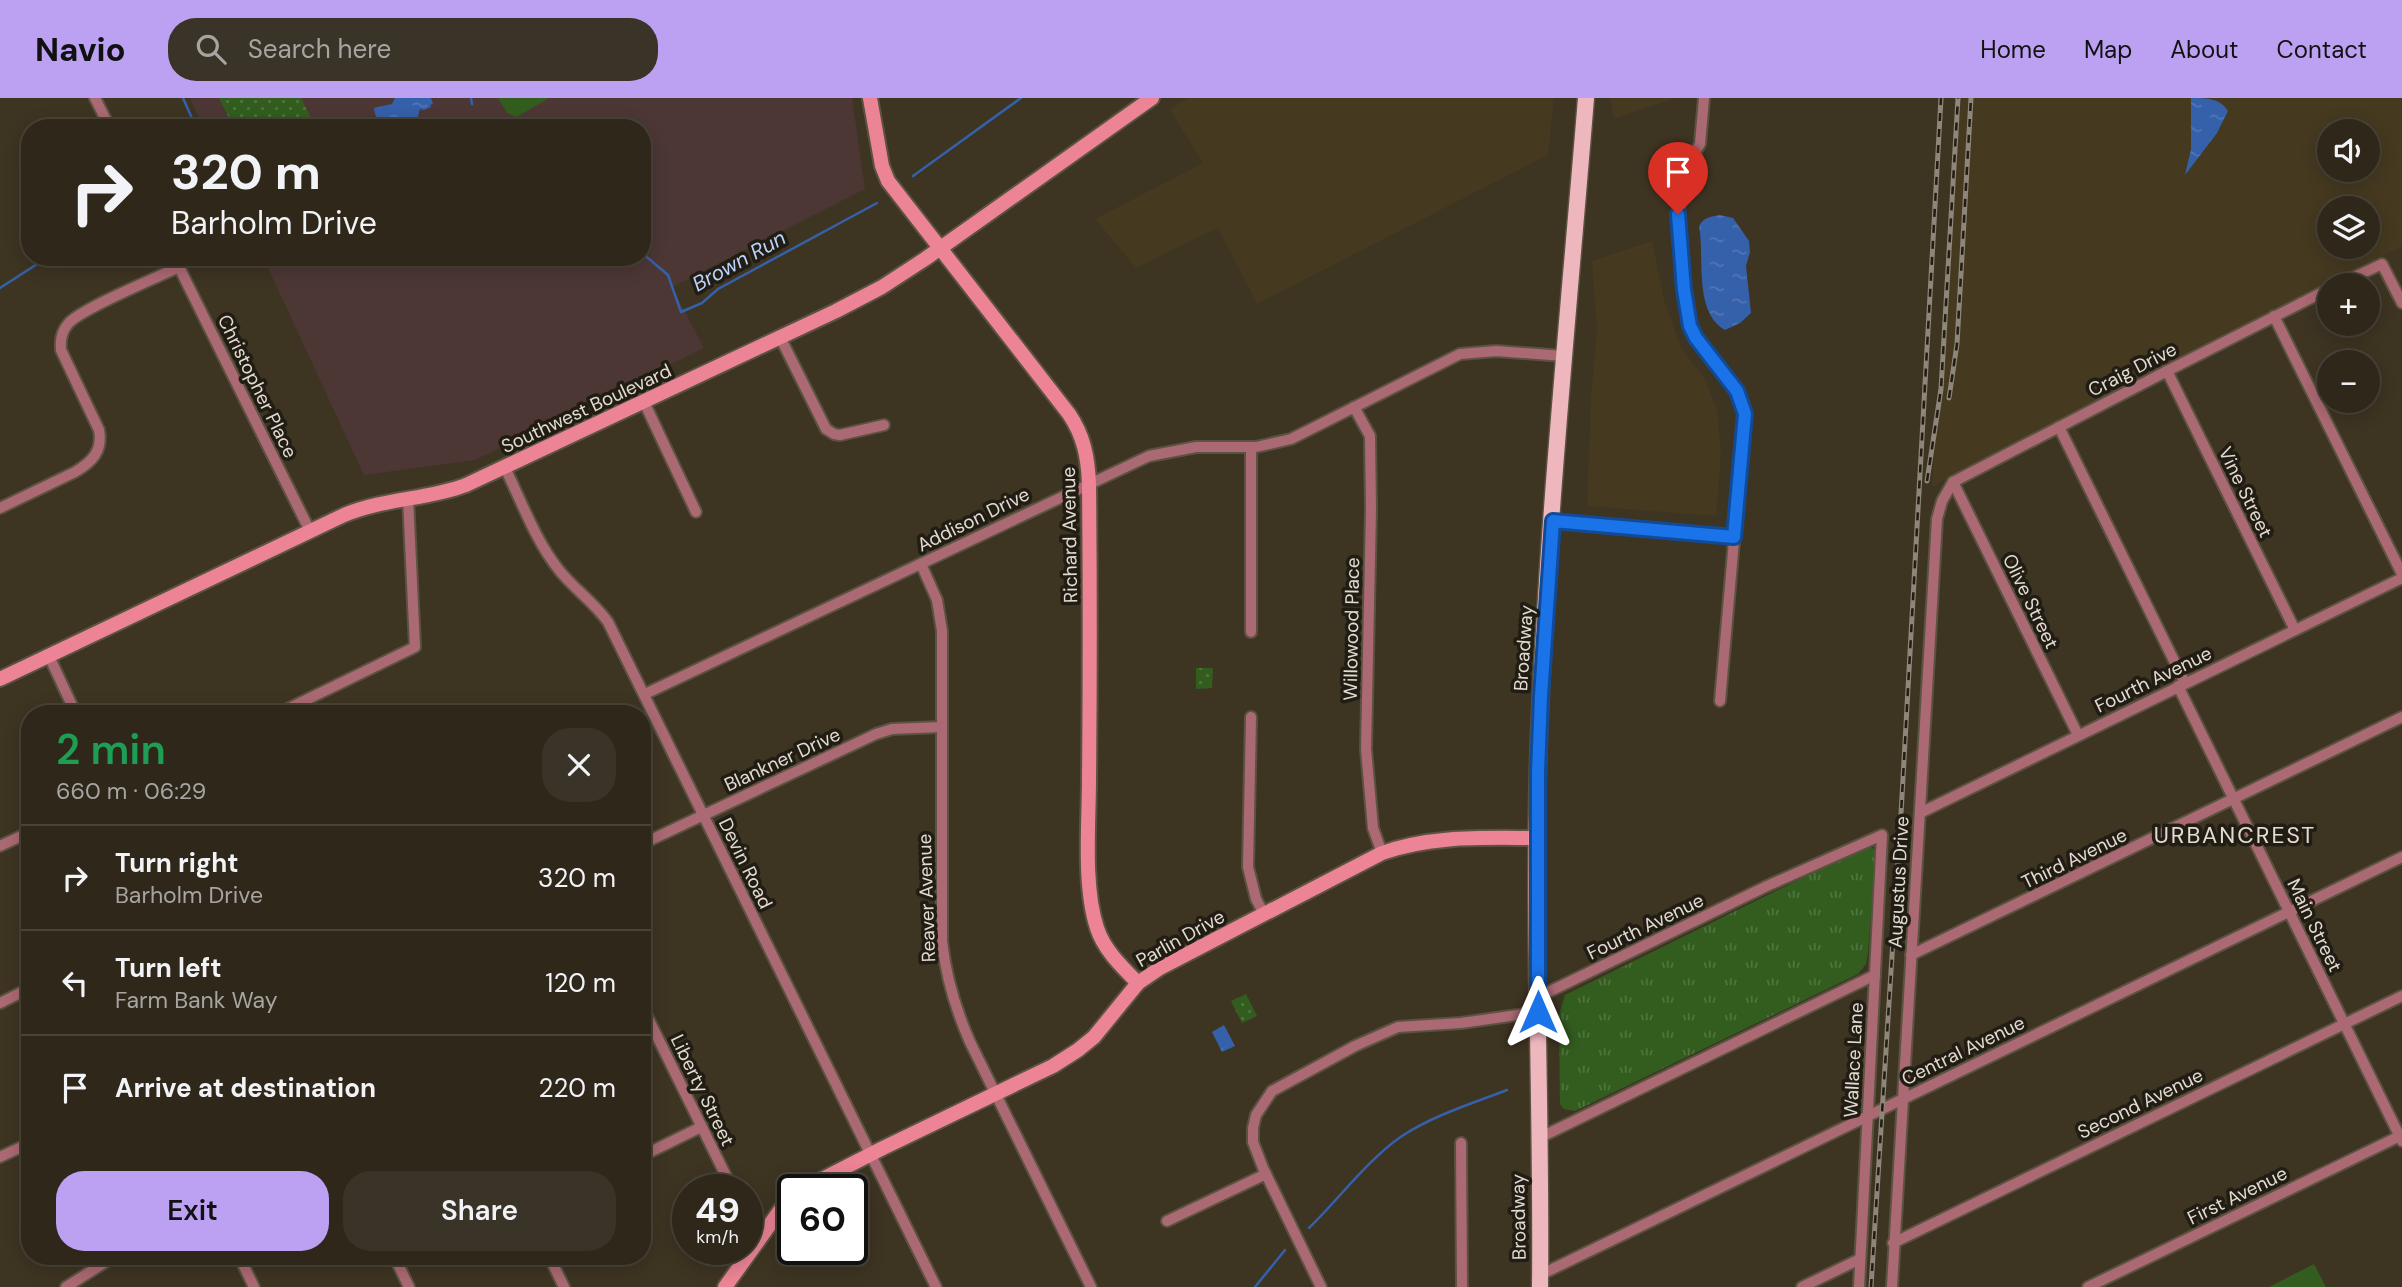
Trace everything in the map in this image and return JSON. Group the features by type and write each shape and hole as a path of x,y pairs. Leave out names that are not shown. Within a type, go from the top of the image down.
{"main road":[{"name":"Broadway","path":"1540,1281 1537,838 1541,696 1564,356 1586,98"}],"street":[{"path":"95,98 106,119"},
{"name":"Southwest Boulevard","path":"0,679 363,507 450,491 505,468 865,296 940,248 1152,98"},
{"path":"1704,98 1700,144 1683,172 1678,237 1690,326 1696,338 1737,391 1745,414 1720,701"},
{"name":"Richard Avenue","path":"872,99 882,166 888,181 1053,391 1076,424 1086,450 1089,484 1090,891 1097,929 1114,957 1138,983"},
{"path":"2363,273 2382,264 2402,303"},
{"path":"0,508 75,472 87,465 98,451 99,430 65,361 56,336 76,317 169,266"},
{"name":"Christopher Place","path":"178,266 310,531"},
{"name":"Craig Drive","path":"1953,482 2317,295"},
{"path":"2274,316 2402,576"},
{"path":"780,337 826,429 834,435 840,435 884,425"},
{"name":"Addison Drive","path":"645,694 1149,456 1200,447 1251,447 1291,439 1461,354 1496,351 1564,356"},
{"name":"Vine Street","path":"2167,371 2295,630"},
{"path":"644,402 696,512"},
{"name":"Willowood Place","path":"1354,407 1370,436 1371,536 1366,749 1373,828 1382,853"},
{"name":"Main Street","path":"2059,427 2234,799 2401,1137"},
{"path":"1251,447 1251,632"},
{"path":"98,451 110,456"},
{"name":"Devin Road","path":"505,468 549,556 560,572 601,612 650,705"},
{"name":"Olive Street","path":"1953,482 2078,735"},
{"name":"Augustus Drive","path":"1892,1287 1937,519 1942,501 1953,482"},
{"path":"296,705 415,647 408,498"},
{"path":"1553,521 1734,537"},
{"name":"Reaver Avenue","path":"921,564 937,600 942,631 942,941 946,977 956,1009 995,1093 1090,1287"},
{"name":"Fourth Avenue","path":"1920,813 2402,576"},
{"path":"49,656 72,705"},
{"name":"Devin Road","path":"651,707 936,1287"},
{"path":"1251,716 1248,867 1256,899 1264,914"},
{"name":"Third Avenue","path":"1912,955 2402,717"},
{"name":"Blankner Drive","path":"651,840 876,734 892,729 942,727"},
{"name":"Fourth Avenue","path":"1321,1287 1253,1142 1256,1115 1272,1091 1398,1027 1461,1023 1538,1005 1767,886 1881,835"},
{"name":"Wallace Lane","path":"1858,1287 1881,835"},
{"path":"0,846 21,836"},
{"name":"Parlin Drive","path":"832,1174 1053,1066 1078,1051 1108,1022 1138,983 1187,953 1382,853 1447,839 1537,838"},
{"name":"Central Avenue","path":"1540,1281 1902,1100 2402,857"},
{"path":"1539,1138 1875,975"},
{"path":"0,1003 21,992"},
{"name":"Second Avenue","path":"1894,1243 2402,996"},
{"name":"Liberty Street","path":"651,1024 725,1174"},
{"path":"651,1152 701,1127"},
{"name":"First Avenue","path":"2088,1287 2401,1137"},
{"path":"1461,1143 1462,1287"},
{"path":"0,1157 21,1147"},
{"path":"1167,1221 1266,1174"},
{"path":"763,1234 777,1217"},
{"path":"1802,1287 1860,1259"},
{"path":"66,1287 101,1265"},
{"path":"243,1265 254,1287"},
{"path":"398,1265 409,1287"},
{"path":"553,1265 564,1287"},
{"path":"725,1287 740,1265"}],"shaded area":[{"path":"190,98 852,98 865,189 672,287 704,348 475,460 364,475 267,266 651,266 651,119 199,119"},
{"path":"1188,98 1554,98 1548,155 1257,304 1218,228 1136,268 1095,219 1203,163 1170,110"},
{"path":"1610,98 1676,98 1614,119"},
{"path":"1957,98 2402,98 2402,246 2380,257 2380,196 2317,196 2317,259 2377,259 2349,273 2317,273 2317,290 1932,487"},
{"path":"1652,241 1664,300 1681,348 1705,379 1717,410 1721,453 1716,516 1587,506 1591,396 1597,329 1592,261"}],"green space":[{"path":"219,98 301,98 312,119 230,119"},
{"path":"498,98 549,98 517,117 507,113"},
{"path":"1196,668 1213,668 1212,688 1196,689"},
{"path":"1863,848 1876,850 1868,952 1866,964 1858,974 1575,1111 1564,1109 1560,1104 1559,1015 1565,995"},
{"path":"1246,994 1257,1016 1242,1023 1231,1001"},
{"path":"2314,1264 2326,1287 2269,1287"}],"water":[{"path":"395,98 431,98 433,104 424,110 420,109 420,119 378,119 374,108 392,104"},
{"path":"2191,98 2217,101 2228,111 2217,133 2185,175 2191,149"},
{"path":"1720,215 1733,218 1749,241 1750,252 1746,266 1751,313 1740,323 1725,330 1715,322 1708,311 1704,297 1699,226 1705,219"},
{"path":"1224,1025 1235,1046 1222,1052 1212,1032"}],"waterway":[{"name":"Brown Run","path":"183,98 192,119"},
{"name":"Brown Run","path":"471,98 472,104"},
{"name":"Brown Run","path":"913,176 1021,98"},
{"name":"Brown Run","path":"651,261 668,275 681,312 702,303 718,289 877,203"},
{"name":"Brown Run","path":"0,288 34,266"},
{"path":"1309,1228 1365,1168 1402,1136 1440,1116 1507,1090"},
{"path":"1255,1287 1285,1250"}],"railway":[{"path":"1871,1287 1901,814 1941,98"},
{"path":"1927,481 1941,389 1958,98"},
{"path":"1949,398 1957,344 1971,98"}],"district":[{"name":"URBANCREST","path":"2235,835"}],"route":[{"path":"1538,1012 1538,772 1553,521 1734,537 1745,414 1737,391 1696,338 1690,326 1686,312 1678,214"}]}
